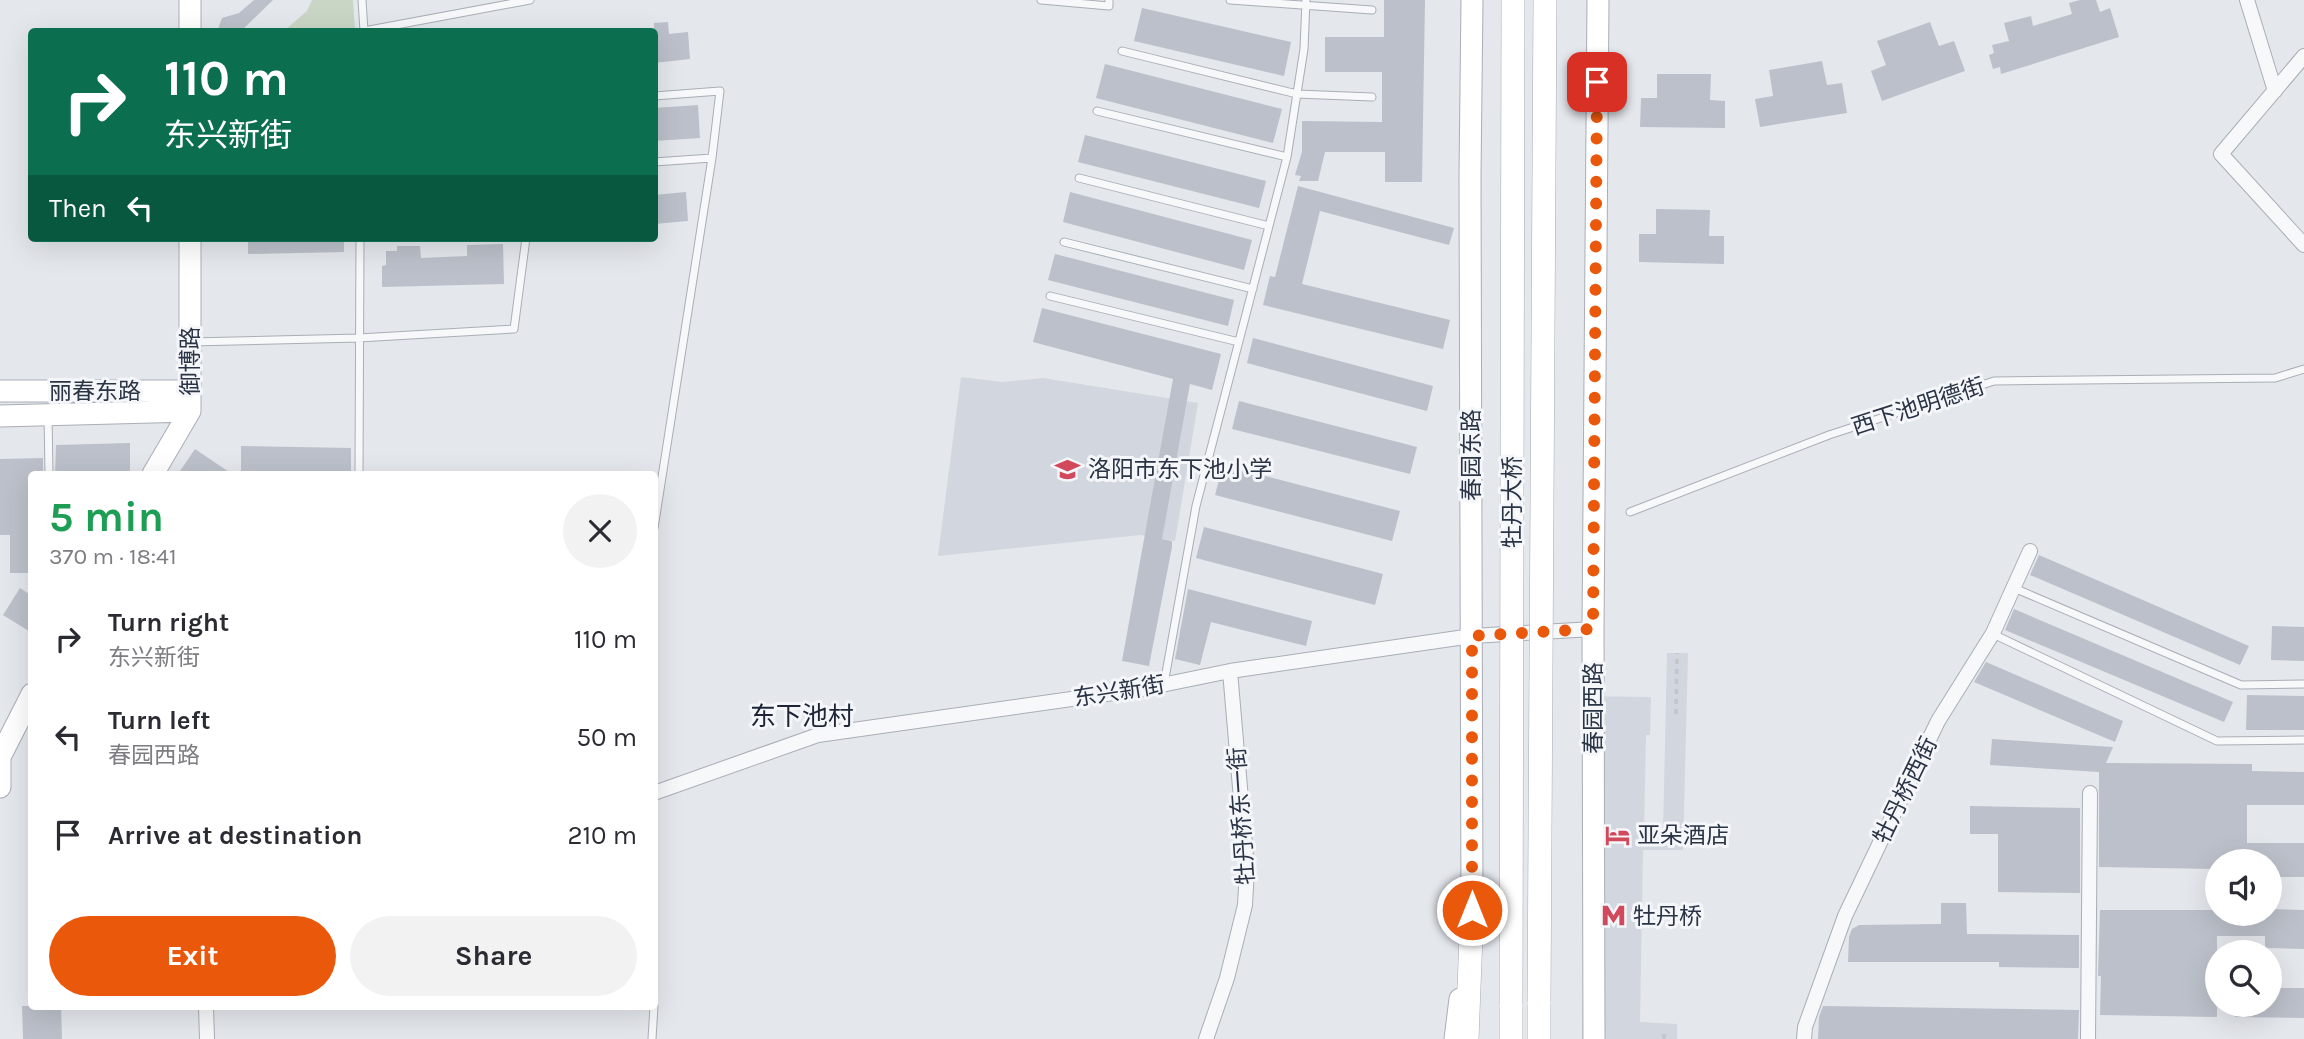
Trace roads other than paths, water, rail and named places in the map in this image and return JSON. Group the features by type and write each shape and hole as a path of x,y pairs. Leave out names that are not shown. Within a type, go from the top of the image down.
{"main road":[{"name":"牡丹大桥","path":"1511,1039 1513,0"},
{"name":"牡丹大桥","path":"1539,1039 1545,0"},
{"path":"1467,1039 1472,910"}],"street":[{"path":"190,0 190,28"},
{"name":"春园东路","path":"1455,1039 1472,910 1472,0"},
{"name":"春园西路","path":"1594,1039 1593,629 1598,0"},
{"path":"2247,0 2275,91"},
{"path":"2304,56 2221,154 2304,245"},
{"name":"御博路","path":"155,471 190,401 190,242"},
{"name":"丽春东路","path":"0,391 49,390 190,401"},
{"name":"丽春东路","path":"0,416 190,401"},
{"name":"牡丹桥西街","path":"1804,1039 1805,1027 1845,916 1938,722 1993,634 2030,551"},
{"name":"东兴新街","path":"658,792 818,735 1472,636 1593,629"},
{"name":"牡丹桥东一街","path":"1206,1039 1227,978 1245,905 1247,869 1230,671"},
{"path":"0,787 0,757 28,702"},
{"path":"2088,1039 2090,793"},
{"path":"206,1010 207,1039"}],"lane":[{"path":"362,0 364,28"},
{"path":"380,28 530,0"},
{"path":"1041,0 1109,6 1108,0"},
{"path":"1230,0 1306,3 1372,10"},
{"path":"1164,684 1196,506 1287,157 1304,49 1306,3"},
{"path":"1122,51 1297,94 1372,97"},
{"path":"658,96 720,91 658,502"},
{"path":"1097,111 1287,157"},
{"path":"658,162 712,158"},
{"path":"1079,178 1269,226"},
{"path":"359,471 360,242"},
{"path":"191,342 359,338 514,329 525,242"},
{"path":"1064,242 1253,289"},
{"path":"1050,296 1239,342"},
{"name":"西下池明德街","path":"1630,512 1829,435 1994,381 2276,378 2304,369"},
{"path":"49,390 49,471"},
{"path":"2014,588 2241,685 2304,684"},
{"path":"1993,634 2217,741 2304,740"},
{"path":"652,1039 654,1010"}],"place":[{"name":"洛阳市东下池小学","path":"1068,469"},
{"name":"亚朵酒店","path":"1617,835"},
{"name":"牡丹桥","path":"1613,916"}],"district":[{"name":"东下池村","path":"802,716"}]}
